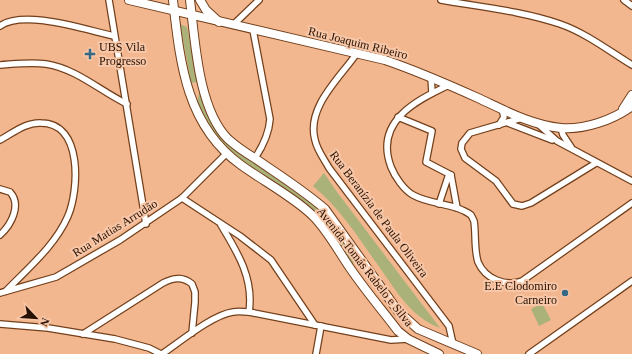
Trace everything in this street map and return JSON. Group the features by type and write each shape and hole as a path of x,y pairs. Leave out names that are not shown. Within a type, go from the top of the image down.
{"street":[{"path":"109,0 146,224"},
{"name":"Rua Joaquim Ribeiro","path":"129,0 219,23 385,60 431,77 522,118 538,124 561,128 563,135 573,149"},
{"name":"Avenida Tomás Rabelo e Silva","path":"173,0 188,88 197,115 213,140 226,154 298,204 315,218 351,270 398,331 408,339 439,354"},
{"name":"Avenida Tomás Rabelo e Silva","path":"190,0 203,86 211,111 220,129 228,139 311,197 325,209 398,312 418,329 477,354"},
{"path":"200,0 206,10 219,23"},
{"path":"233,25 259,0"},
{"path":"441,0 537,17 561,24 632,64"},
{"path":"624,0 632,6"},
{"path":"0,26 12,20 22,18 114,36"},
{"path":"253,30 270,119 269,129 265,140 255,158"},
{"name":"Rua Beranízia de Paula Oliveira","path":"357,53 330,88 317,111 314,139 330,168 449,326 453,344"},
{"path":"0,65 33,63 57,67 82,78 127,104"},
{"path":"431,77 432,93"},
{"path":"449,85 414,104 398,117 387,141 388,158 392,171 412,194 439,204 467,211 473,218 479,264 487,274 497,281 510,284 522,281 537,272 632,203"},
{"path":"188,88 203,86"},
{"path":"619,113 632,95"},
{"path":"561,128 593,125 632,106"},
{"path":"499,126 504,117 502,109"},
{"path":"398,117 432,131 426,162 451,175"},
{"path":"522,118 499,126 470,133 462,143 462,154 473,165 493,178 512,203 517,206 526,205 535,201 596,163"},
{"path":"0,140 26,126 42,123 50,124 64,132 69,140 75,156 75,176 72,200 69,215 63,227 45,250 3,292"},
{"path":"507,123 557,141"},
{"name":"Rua Joaquim Ribeiro","path":"538,124 557,141 632,181"},
{"name":"Rua Matias Arrudão","path":"3,292 56,277 146,224 182,198 226,154"},
{"path":"439,204 448,178 451,175"},
{"path":"451,175 457,208"},
{"path":"0,189 10,192 13,195 15,204 10,224 0,235"},
{"path":"182,198 240,236 271,260 318,326 316,354"},
{"path":"220,224 240,258 248,277 251,295 249,312"},
{"path":"351,270 363,262"},
{"path":"83,334 163,283 171,279 180,278 192,284 195,292 192,333"},
{"path":"529,354 632,281"},
{"path":"0,324 48,328 134,343 162,354 192,333 232,312 249,312 391,340 408,339"}],"green space":[{"path":"180,24 187,27 198,82 191,83"},
{"path":"199,93 218,132 231,146 312,204 326,217 356,260 352,264 336,239 223,144 201,114 197,103"},
{"path":"324,173 440,328 413,311 392,286 341,214 313,186"},
{"path":"542,303 551,320 539,326 531,309"}],"place":[{"name":"UBS Vila Progresso","path":"90,54"},
{"name":"E.E Clodomiro Carneiro","path":"565,293"}]}
